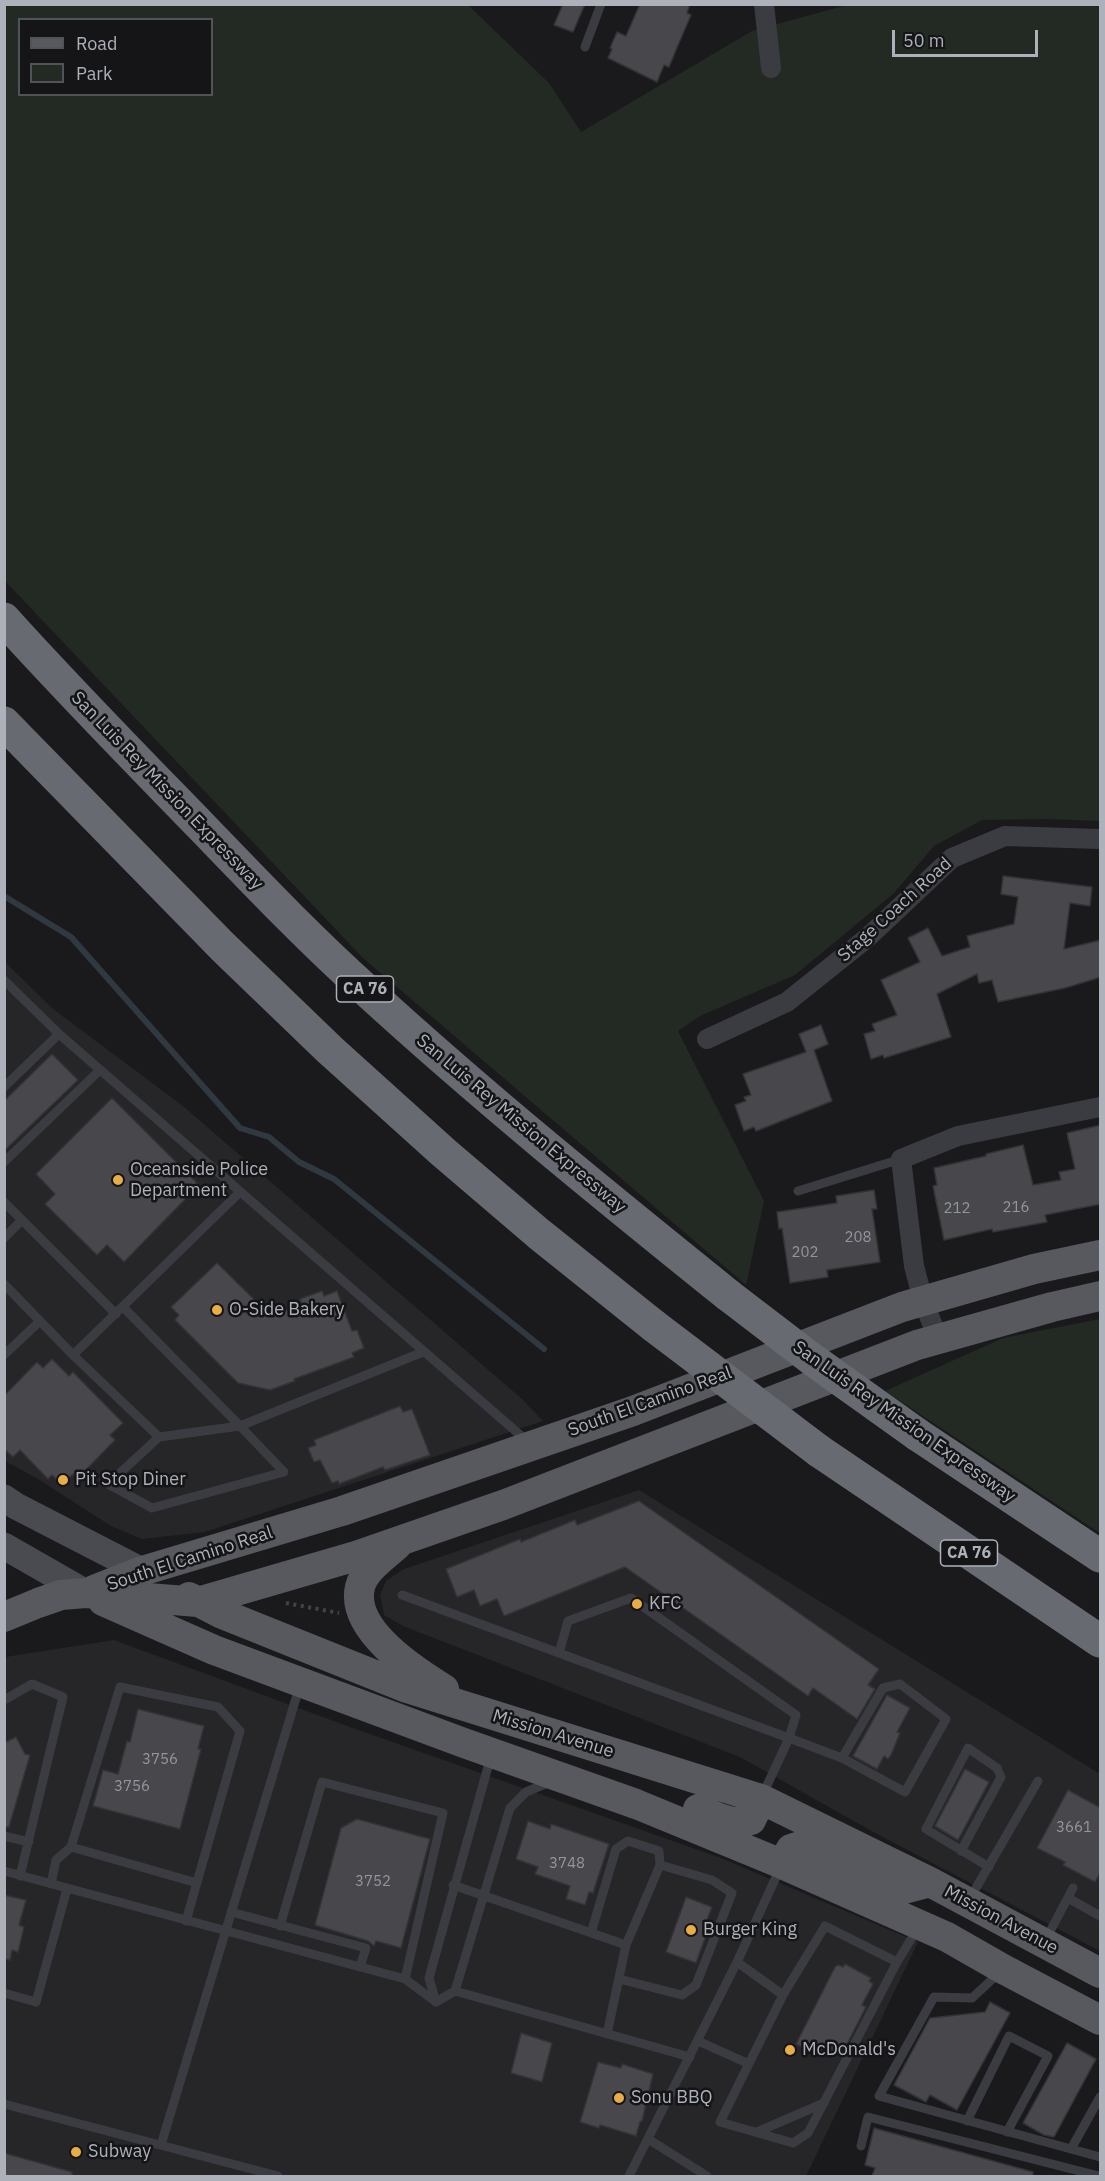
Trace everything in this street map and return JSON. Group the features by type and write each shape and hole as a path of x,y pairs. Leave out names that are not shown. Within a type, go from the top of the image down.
{"highway":[{"name":"San Luis Rey Mission Expressway","path":"4,619 49,669 267,894 364,988 513,1121 728,1295 813,1360 918,1435 1101,1556"},
{"name":"CA 76","path":"4,723 207,931 330,1050 443,1152 530,1226 654,1326 819,1451 1101,1641"}],"main road":[{"name":"South El Camino Real","path":"86,1593 142,1571 342,1511 633,1411 923,1300 1034,1269 1101,1255"},
{"name":"South El Camino Real","path":"86,1593 198,1602 356,1556 503,1505 917,1345 1052,1307 1101,1296"},
{"name":"Mission Avenue","path":"4,1498 220,1613 407,1688 761,1799 930,1882 1101,1973"},
{"path":"403,1539 368,1573 360,1587 361,1609 375,1633 390,1650 417,1672 479,1711"},
{"name":"Mission Avenue","path":"4,1546 86,1593 214,1650 492,1754 636,1804 782,1864 947,1936 1003,1970 1087,2002 1101,2020"},
{"path":"4,1617 61,1595 86,1593"},
{"path":"492,1754 508,1739 593,1764 614,1752"},
{"path":"636,1804 660,1795 734,1823 743,1823 751,1820 761,1799"},
{"path":"782,1864 791,1849 803,1845 900,1890 930,1882"}],"street":[{"path":"764,4 771,68"},
{"name":"Stage Coach Road","path":"707,1039 787,1002 867,938 952,858 1005,836 1101,839"},
{"path":"938,1339 923,1300 914,1266 901,1160 958,1136 1101,1107"}],"lane":[{"path":"585,47 601,4"},
{"path":"4,980 59,1034 531,1445"},
{"path":"4,1087 59,1034"},
{"path":"4,1162 100,1070"},
{"path":"798,1191 901,1160"},
{"path":"73,1355 240,1192"},
{"path":"4,1202 240,1426 284,1472 152,1509 108,1484 159,1437 240,1426 423,1352"},
{"path":"4,1238 22,1220"},
{"path":"4,1284 73,1355 159,1437"},
{"path":"4,1355 40,1321"},
{"path":"402,1595 842,1758 905,1792 946,1719 900,1684 883,1688 842,1758"},
{"path":"560,1653 568,1621 631,1598 796,1715 789,1738 761,1799"},
{"path":"161,2145 300,1682"},
{"path":"4,1700 32,1684 63,1697 20,1876"},
{"path":"51,1884 56,1860 71,1847 120,1687 218,1707 240,1731 186,1921"},
{"path":"961,1851 1001,1778 997,1768 968,1748 926,1829 961,1851 989,1867"},
{"path":"436,2002 429,1978 453,1885 492,1754"},
{"path":"436,2002 455,1991 510,1808 526,1792 562,1778"},
{"path":"968,1902 1038,1781"},
{"path":"280,1926 322,1782 443,1813 405,1979"},
{"path":"4,1836 29,1842"},
{"path":"591,1932 616,1849 628,1841 659,1851 660,1865 626,1945 607,2034"},
{"path":"71,1847 197,1883"},
{"path":"629,2176 737,1962 782,1864"},
{"path":"619,1979 682,1995 696,1985 732,1893 712,1880 660,1865"},
{"path":"4,1872 405,1979 436,2002"},
{"path":"453,1885 626,1945"},
{"path":"4,1993 36,2002 67,1888"},
{"path":"1044,1943 1073,1888"},
{"path":"1068,1898 1101,1916"},
{"path":"231,1912 366,1948 360,1967"},
{"path":"897,1962 825,1926 783,1995 747,2063 720,2122 793,2143 808,2133 897,1962 920,1926"},
{"path":"737,1962 783,1995"},
{"path":"1003,1970 972,1998 934,1997 879,2096 1101,2157"},
{"path":"455,1991 690,2057"},
{"path":"967,2121 1009,2036 1048,2056 1007,2132"},
{"path":"698,2041 747,2063"},
{"path":"1071,2149 1101,2097"},
{"path":"757,2132 824,2103"},
{"path":"4,2104 278,2176"},
{"path":"861,2146 868,2117 1099,2176"},
{"path":"648,2139 707,2176"}],"path":[{"path":"286,1603 339,1613"}],"shaded area":[{"path":"4,961 53,1009 183,1106 522,1399 543,1421 205,1532 142,1539 111,1526 38,1479 5,1461"},
{"path":"639,1490 1100,1774 1100,1951 877,1834 740,1757 403,1626 384,1615 380,1595 386,1581 404,1569"},
{"path":"114,1640 350,1727 721,1858 918,1942 806,2176 5,2176 5,1657"}],"green space":[{"path":"4,5 468,5 549,83 581,132 752,31 847,5 1100,5 1100,821 982,820 934,846 894,893 795,975 700,1016 678,1031 764,1201 746,1285 363,958 5,581"},
{"path":"1100,1319 1100,1533 885,1391 1003,1338"}],"building":[{"path":"563,4 585,4 573,32 554,25"},
{"path":"640,4 690,4 687,13 691,15 669,67 664,65 657,82 608,58 617,32 626,36"},
{"path":"1003,876 1092,887 1090,906 1070,903 1064,949 1101,940 1101,977 1065,988 998,1002 992,980 979,983 977,974 937,994 951,1037 884,1058 883,1055 871,1059 864,1034 875,1031 872,1024 897,1015 881,980 920,962 908,938 928,928 942,956 970,947 967,936 1014,924 1018,897 1001,894"},
{"path":"821,1025 828,1044 814,1050 832,1101 756,1131 754,1127 744,1131 735,1105 746,1101 744,1097 751,1095 743,1074 806,1052 799,1034"},
{"path":"52,1054 78,1080 4,1151 4,1101"},
{"name":"Oceanside Police Department","path":"112,1098 199,1185 124,1262 107,1245 97,1255 45,1204 55,1194 36,1174"},
{"path":"1101,1125 1101,1204 1045,1215 1047,1222 993,1232 992,1229 944,1240 933,1186 937,1185 934,1168 1023,1145 1033,1185 1061,1180 1059,1172 1075,1169 1067,1133"},
{"path":"874,1190 877,1209 872,1209 880,1262 827,1270 828,1277 790,1283 782,1228 779,1229 777,1212 837,1203 836,1196"},
{"path":"217,1263 271,1316 302,1304 300,1299 322,1291 324,1296 337,1291 352,1331 357,1330 364,1348 352,1353 354,1357 270,1390 238,1383 175,1320 179,1315 171,1307"},
{"path":"52,1359 69,1376 73,1372 123,1423 110,1435 115,1440 77,1479 73,1474 62,1485 52,1475 48,1479 20,1450 13,1457 4,1449 4,1396 37,1362 43,1368"},
{"path":"400,1406 403,1412 412,1409 430,1455 385,1470 383,1467 339,1484 338,1481 332,1483 320,1460 314,1462 308,1448 316,1445 314,1440"},
{"path":"639,1501 879,1669 868,1685 875,1689 857,1719 813,1688 808,1696 625,1567 504,1616 497,1599 480,1606 474,1590 457,1597 446,1569 520,1539 521,1542 575,1520 577,1525"},
{"path":"887,1695 910,1708 897,1732 900,1733 891,1755 888,1759 884,1756 877,1769 853,1756"},
{"path":"138,1709 204,1726 198,1749 201,1749 180,1829 93,1806 103,1770 118,1774 127,1741 130,1742"},
{"path":"16,1737 25,1754 30,1755 9,1827 4,1827 4,1743"},
{"path":"965,1769 989,1782 958,1840 935,1826"},
{"path":"1068,1790 1101,1808 1101,1871 1095,1882 1063,1865 1065,1862 1037,1848"},
{"path":"357,1819 430,1839 401,1948 376,1941 374,1946 368,1941 315,1925 341,1828"},
{"path":"528,1821 550,1829 551,1824 609,1844 593,1893 589,1892 585,1905 566,1899 570,1886 535,1874 538,1867 516,1859"},
{"path":"4,1895 26,1900 19,1925 24,1927 18,1952 12,1950 10,1960 4,1959"},
{"name":"Burger King","path":"686,1897 712,1907 704,1928 708,1930 696,1963 666,1952"},
{"path":"845,1964 871,1978 869,1981 873,1984 862,2005 866,2007 845,2048 839,2047 836,2053 824,2047 819,2056 796,2044 835,1967 838,1965 843,1967"},
{"path":"990,2002 1010,2013 957,2110 930,2095 926,2102 894,2085 930,2018 985,2012"},
{"path":"521,2033 552,2043 542,2082 511,2073"},
{"path":"1067,2043 1096,2059 1054,2137 1044,2135 1023,2123"},
{"path":"598,2062 621,2068 622,2064 653,2074 642,2121 636,2136 600,2125 599,2128 580,2122"},
{"path":"874,2128 1033,2172 1033,2176 872,2176 875,2168 865,2165"},
{"path":"4,2153 72,2172 72,2176 4,2176"}],"waterway":[{"path":"4,896 71,937 240,1128 269,1137 299,1162 334,1179 544,1349"}],"place":[{"name":"Oceanside Police Department","path":"118,1180"},
{"name":"O-Side Bakery","path":"217,1310"},
{"name":"Pit Stop Diner","path":"63,1480"},
{"name":"KFC","path":"637,1604"},
{"name":"Burger King","path":"691,1930"},
{"name":"McDonald's","path":"790,2050"},
{"name":"Sonu BBQ","path":"619,2098"},
{"name":"Subway","path":"76,2152"}]}
